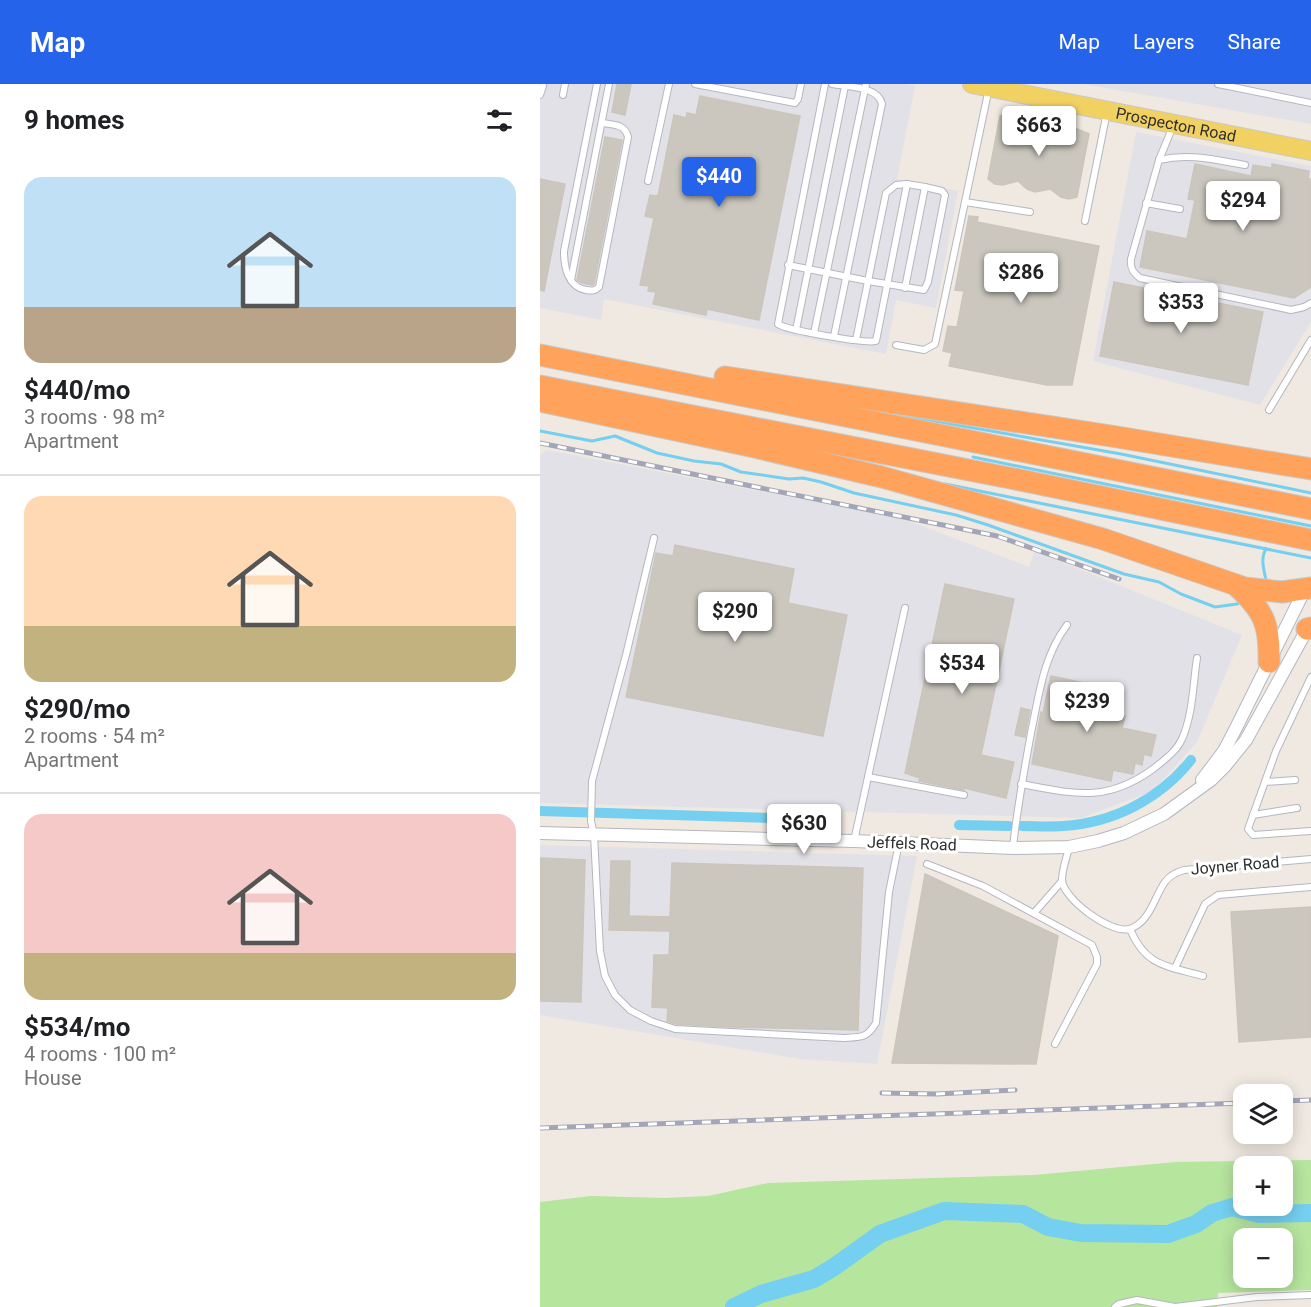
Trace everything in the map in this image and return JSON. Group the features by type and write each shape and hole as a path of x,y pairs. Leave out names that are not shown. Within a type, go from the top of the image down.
{"highway":[{"path":"540,353 616,361 1017,421 1311,469"},
{"path":"540,353 1311,509"},
{"path":"540,386 1311,540"},
{"path":"540,401 882,477 1103,539 1236,585 1282,592 1309,585"},
{"path":"1236,585 1256,605 1263,616 1270,641 1269,662"}],"main road":[{"name":"Prospecton Road","path":"980,86 1311,151"}],"street":[{"path":"1197,789 1224,751 1309,585"},
{"path":"1069,848 1124,833 1164,814 1211,780 1246,740 1310,626"},
{"name":"Jeffels Road","path":"540,833 1069,848"}],"lane":[{"path":"563,95 565,84"},
{"path":"597,84 564,251 564,261 571,280 578,287 586,290 598,289 600,283 628,137 621,126 602,123"},
{"path":"571,280 609,84"},
{"path":"648,181 669,84"},
{"path":"695,84 792,103 797,102 801,84"},
{"path":"825,84 777,321 782,327 856,340 872,342 876,340 907,184"},
{"path":"832,84 865,87 878,95 882,104 834,336"},
{"path":"1218,84 1311,102"},
{"path":"540,95 543,86"},
{"path":"796,330 845,86"},
{"path":"896,345 924,350 935,344 965,202 980,86"},
{"path":"814,333 865,87"},
{"path":"1085,221 1107,111"},
{"path":"1174,124 1159,160 1146,203 1131,259 1132,269 1140,278 1291,310 1304,308 1311,303"},
{"path":"1159,160 1184,155 1245,165"},
{"path":"788,265 808,268 846,276 868,281 887,285 924,290 927,287 944,204 944,192 907,184 896,185 885,193 868,281 856,340"},
{"path":"905,288 925,188"},
{"path":"965,202 1030,212"},
{"path":"1146,203 1180,209"},
{"path":"1269,411 1311,340"},
{"path":"654,538 592,781 591,821 594,835 600,951 605,976 615,995 630,1010 651,1021 675,1029 844,1038 870,1034 876,1023 889,892 899,843"},
{"path":"854,841 904,608"},
{"path":"1013,848 1022,784 1045,666 1051,650 1067,625"},
{"path":"1022,784 1071,793 1094,794 1116,790 1139,779 1173,753 1181,743 1190,711 1197,658"},
{"path":"1311,677 1276,751 1248,829 1253,836 1311,831"},
{"path":"868,777 964,795"},
{"path":"1264,782 1295,780"},
{"path":"1253,815 1297,808"},
{"path":"1034,913 1062,881 1069,848"},
{"name":"Joyner Road","path":"1130,929 1148,914 1165,881 1173,874 1184,870 1311,859"},
{"path":"927,864 983,886 1089,941 1092,945 1097,964 1055,1044"},
{"path":"1062,881 1076,904 1114,927 1130,929 1146,956 1158,963 1203,976"},
{"path":"1175,968 1205,904 1212,898 1236,892 1311,887"},
{"path":"1115,1307 1137,1300 1175,1307 1257,1297 1311,1295"}],"shaded area":[{"path":"540,84 905,84 915,86 897,179 958,191 936,308 896,300 886,354 604,299 601,320 540,308"},
{"path":"1083,84 1311,84 1311,124"},
{"path":"1136,132 1311,166 1311,322 1260,405 1093,361"},
{"path":"547,450 904,519 1029,567 1035,551 1242,635 1197,742 1153,791 1081,818 540,803 540,455"},
{"path":"540,845 917,856 877,1064 800,1059 540,1015"}],"green space":[{"path":"1293,1160 1311,1160 1311,1290 1218,1293 1217,1307 540,1307 540,1202 591,1196 665,1198 708,1196 768,1183 1034,1175 1176,1162 1233,1161 1233,1216 1293,1216"}],"building":[{"path":"617,84 631,84 625,115 612,112"},
{"path":"700,96 800,116 759,320 707,309 706,315 653,304 656,292 648,291 649,286 640,285 654,218 645,216 650,195 658,196 674,115 686,118 687,113 696,115"},
{"path":"1014,115 1029,125 1045,122 1062,130 1075,128 1089,134 1077,197 1069,199 1061,197 1050,189 1035,192 1027,189 1018,181 1003,185 995,184 988,179 1000,116"},
{"path":"605,137 622,140 592,285 577,280"},
{"path":"1195,164 1251,176 1253,165 1272,168 1272,164 1309,171 1308,179 1311,179 1311,287 1294,298 1140,267 1147,231 1187,239 1195,200 1188,199"},
{"path":"540,179 565,184 544,291 540,290"},
{"path":"969,216 978,217 977,222 1099,246 1072,385 1047,385 949,366 952,353 943,351 948,326 957,327 964,291 955,290"},
{"path":"1114,282 1263,312 1248,385 1100,356"},
{"path":"675,545 794,569 788,603 847,615 823,736 626,697 656,553 673,556"},
{"path":"945,584 1014,599 981,755 1014,762 1006,798 919,781 920,778 905,773"},
{"path":"1051,676 1113,689 1108,712 1125,716 1122,728 1156,735 1151,756 1144,754 1142,765 1135,763 1133,774 1113,770 1111,781 1032,764 1041,712 1043,713"},
{"path":"1021,708 1030,710 1025,737 1015,735"},
{"path":"540,858 585,860 581,1002 540,1001"},
{"path":"611,861 630,861 629,916 670,917 672,863 863,868 858,1030 730,1027 676,1024 667,1021 668,1008 652,1007 654,955 669,955 670,931 609,930"},
{"path":"925,874 1058,936 1036,1064 892,1063"},
{"path":"1311,907 1311,1037 1239,1042 1231,912"}],"waterway":[{"path":"866,409 1121,454 1311,493"},
{"path":"540,431 592,441 615,436 657,453 721,464 741,472 821,482 854,493 956,515 988,525 1124,574 1159,582 1181,594 1215,607 1243,601"},
{"path":"973,457 1311,526"},
{"path":"945,484 1311,558"},
{"path":"1266,549 1263,560 1266,580"},
{"path":"1022,826 1082,824 1117,814 1150,797 1179,774 1191,760"},
{"path":"540,811 772,818"},
{"path":"959,825 1009,826"},
{"path":"734,1307 761,1294 814,1279 880,1234 944,1211 1023,1214 1048,1227 1081,1233 1168,1234 1196,1224 1212,1213 1232,1207 1259,1214 1311,1213"}],"railway":[{"path":"540,443 997,536 1119,579"},
{"path":"882,1093 937,1094 1015,1090"},
{"path":"1293,1101 1311,1100"},
{"path":"540,1128 1233,1103"}]}
